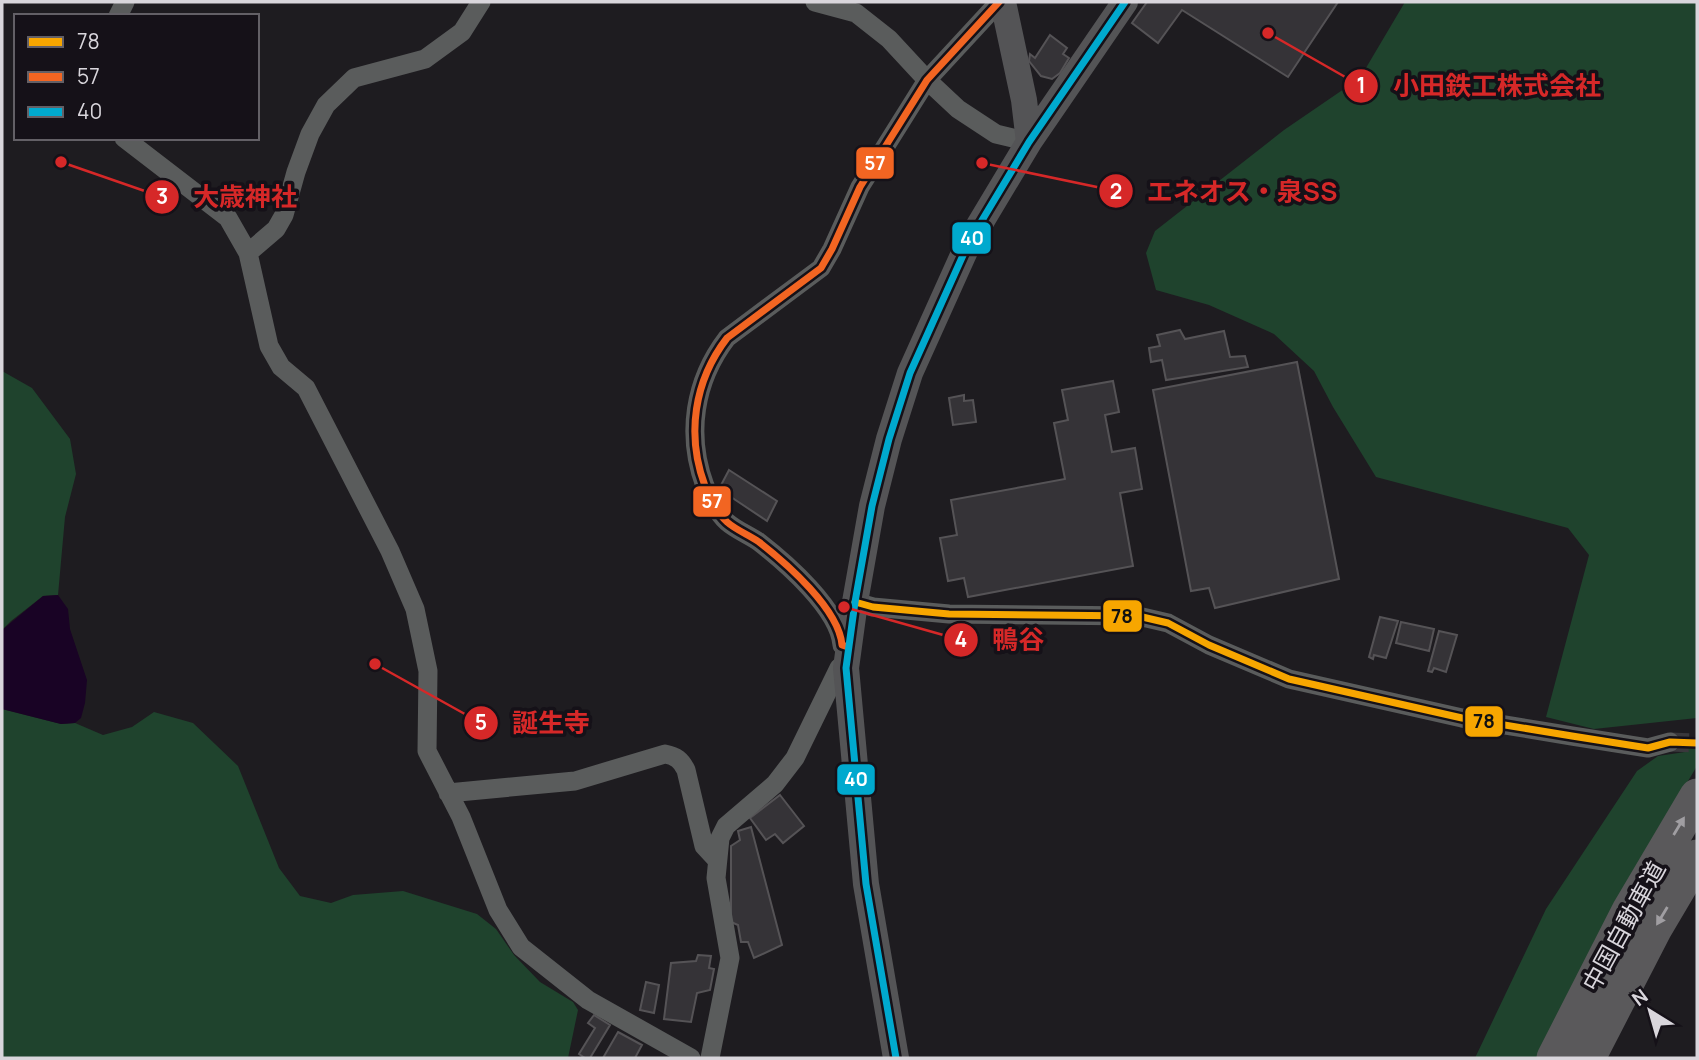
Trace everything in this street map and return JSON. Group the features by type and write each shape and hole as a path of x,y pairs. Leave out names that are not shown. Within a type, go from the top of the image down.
{"highway":[{"name":"中国自動車道","path":"1554,1058 1629,911 1697,796"},
{"name":"中国自動車道","path":"1588,1058 1655,928 1697,857"}],"main road":[{"path":"1001,2 1024,100 1029,142"},
{"path":"896,1058 866,884 847,658 872,506 910,373 969,242 1029,142 1125,2"}],"street":[{"path":"248,253 276,229 284,215 310,134 327,104 354,78 425,59 462,32 481,2"},
{"path":"815,2 856,13 889,39 958,109 996,134 1029,142"},
{"path":"710,1058 730,958 716,878 720,838 726,826 775,784 795,758 839,668 847,658 842,645 842,635 828,610 791,570 758,541 726,522 711,500 697,458 695,410 706,369 727,338 808,279 827,259 860,187 927,80 1001,2"},
{"path":"127,140 228,218 248,253 269,346 281,367 306,388 390,551 415,609 428,671 427,751 461,817 498,910 521,947 587,1000 691,1058"},
{"path":"855,602 873,607 949,614 1138,616 1168,623 1209,645 1289,679 1462,718 1648,748 1670,742"},
{"path":"448,793 575,781 666,754 674,755 681,760 686,770 704,846 717,860"}],"green space":[{"path":"1405,2 1697,2 1697,718 1594,729 1546,717 1589,555 1568,528 1376,477 1314,371 1274,334 1209,305 1156,290 1146,253 1155,231 1284,130 1360,78"},
{"path":"2,371 32,388 70,439 76,474 65,517 58,595 43,596 2,630"},
{"path":"2,709 61,724 75,723 103,735 132,727 154,712 193,723 238,766 279,868 300,896 331,903 353,895 403,891 477,914 496,929 514,955 540,982 573,1002 578,1010 568,1058 2,1058"},
{"path":"1690,746 1697,746 1697,766 1622,892 1538,1058 1475,1058 1546,909 1637,771 1658,756 1685,752"}],"shaded area":[{"path":"58,595 68,609 70,629 87,680 81,718 75,723 61,724 2,709 2,630 43,596"}],"building":[{"path":"1147,2 1338,2 1288,77 1182,10 1158,43 1132,23"},
{"path":"1050,35 1067,48 1063,54 1069,58 1060,73 1052,79 1041,76 1029,61 1030,54 1035,58"},
{"path":"1180,330 1185,339 1224,331 1230,357 1245,356 1248,367 1166,380 1162,360 1151,362 1149,348 1160,346 1157,335"},
{"path":"1297,362 1339,579 1215,608 1209,588 1191,591 1153,390"},
{"path":"1113,381 1119,412 1105,415 1112,452 1135,448 1142,489 1120,493 1133,566 968,597 964,578 948,581 940,538 957,535 951,500 1065,479 1054,423 1068,420 1062,390"},
{"path":"964,395 964,401 973,400 976,422 953,425 949,398"},
{"path":"729,470 777,501 767,521 719,489"},
{"path":"1380,617 1398,621 1386,658 1374,655 1373,659 1369,657"},
{"path":"1401,622 1434,629 1429,651 1396,643"},
{"path":"1439,631 1457,635 1446,672 1434,668 1432,672 1428,671"},
{"path":"780,795 804,826 783,843 775,834 766,840 750,818"},
{"path":"751,827 782,945 754,958 748,942 741,942 738,925 731,922 731,846 740,840 738,831"},
{"path":"698,955 711,956 709,968 714,969 710,990 697,993 691,1022 664,1019 671,963 696,961"},
{"path":"646,982 659,985 654,1013 640,1010"},
{"path":"594,1015 610,1025 590,1058 585,1058 579,1054 595,1028 588,1023"},
{"path":"618,1032 642,1045 635,1058 603,1058"}],"tunnel":[{"path":"1670,742 1697,743"}],"transit line":[{"name":"57","path":"848,647 842,645 832,617 810,588 759,542 727,522 714,505 699,467 696,409 707,372 727,338 821,268 860,187 927,80 999,2"},
{"name":"40","path":"896,1058 866,884 846,668 872,506 910,373 969,242 1029,142 1125,2"},
{"name":"78","path":"855,602 873,607 949,614 1138,616 1168,623 1209,645 1289,679 1462,718 1648,748 1670,742 1697,743"}],"place":[{"name":"小田鉄工株式会社","path":"1268,33"},
{"name":"大歳神社","path":"61,162"},
{"name":"エネオス・泉SS","path":"982,163"},
{"name":"鴨谷","path":"844,607"},
{"name":"誕生寺","path":"375,664"}]}
